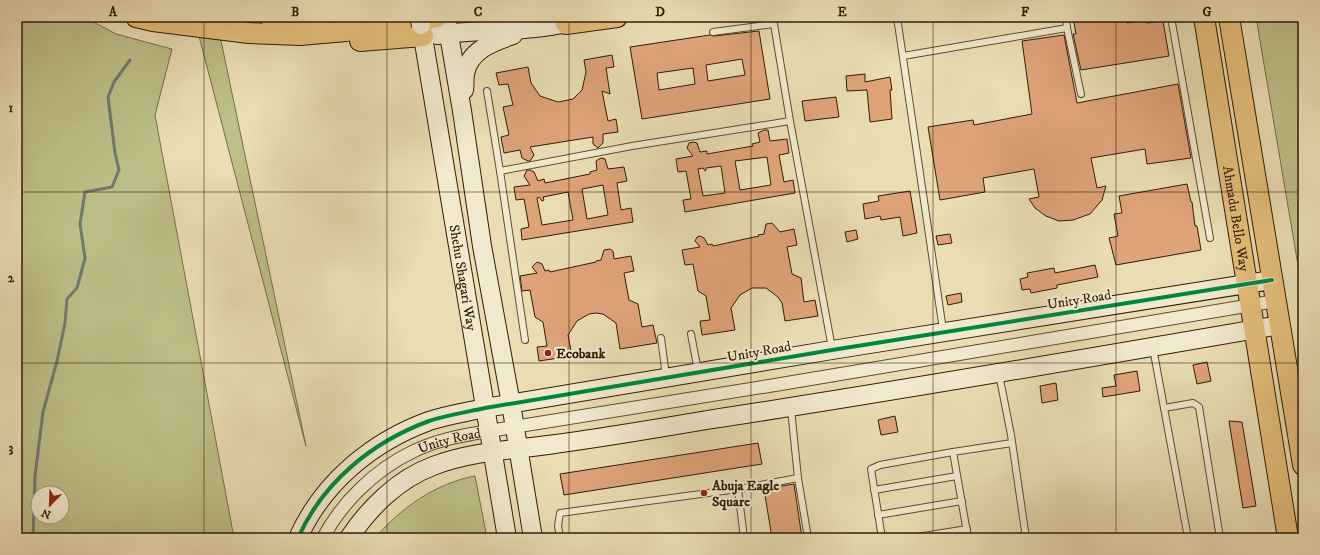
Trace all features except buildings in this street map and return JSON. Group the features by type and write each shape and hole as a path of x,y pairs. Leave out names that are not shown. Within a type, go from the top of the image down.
{"main road":[{"path":"270,17 319,17"},
{"path":"566,24 617,17"},
{"name":"Ahmadu Bello Way","path":"1204,17 1288,538"},
{"name":"Ahmadu Bello Way","path":"1229,17 1303,466"},
{"path":"145,19 204,38 254,46 312,46 434,24"}],"street":[{"path":"434,24 541,27 566,24 585,17"},
{"name":"Shehu Shagari Way","path":"434,24 462,111 482,246 511,404 517,448 533,538"},
{"name":"Shehu Shagari Way","path":"434,24 485,408 507,538"},
{"path":"462,111 465,75 467,67 475,53 494,41 541,27"},
{"name":"Unity Road","path":"298,538 311,513 344,472 362,457 404,432 430,421 485,408 698,372 1272,280"},
{"name":"Unity Road","path":"322,538 336,515 369,480 391,464 412,452 435,443 489,430 830,376 1276,301"},
{"name":"Unity Road","path":"349,538 359,523 373,507 410,477 432,466 456,458 791,407 1280,325"}],"lane":[{"path":"897,17 943,332"},
{"path":"1066,17 1081,94"},
{"path":"1171,17 1210,238"},
{"path":"713,32 774,24 790,121 832,350"},
{"path":"903,56 1068,28"},
{"path":"487,91 524,340"},
{"path":"500,171 632,146 790,121"},
{"path":"691,334 698,372"},
{"path":"661,338 666,378"},
{"path":"1152,346 1188,538"},
{"path":"999,372 1012,443 1026,538"},
{"path":"1164,408 1193,404 1199,407 1220,538"},
{"path":"791,407 798,478 808,538"},
{"path":"882,538 871,469 901,461 1012,443"},
{"path":"953,452 968,538"},
{"path":"874,490 957,476"},
{"path":"560,538 558,526 560,513 738,489 798,478"},
{"path":"738,489 744,538"},
{"path":"878,515 962,502"},
{"path":"911,538 967,529"}],"green space":[{"path":"17,17 84,17 116,34 172,49 155,115 234,538 17,538"},
{"path":"194,17 216,17 306,446"},
{"path":"1256,17 1303,17 1303,295"},
{"path":"475,476 487,538 375,538 396,517 420,498 447,484"}],"waterway":[{"path":"33,538 35,476 43,412 57,361 65,323 67,299 77,288 85,258 80,224 85,192 112,187 119,170 115,153 108,97 114,82 130,60"}],"cycle path":[{"path":"298,538 308,518 321,499 335,482 352,466 369,452 388,440 429,421 443,417 485,408 832,350 1272,280"}],"place":[{"name":"Ecobank","path":"548,353"},
{"name":"Abuja Eagle Square","path":"704,493"}]}
